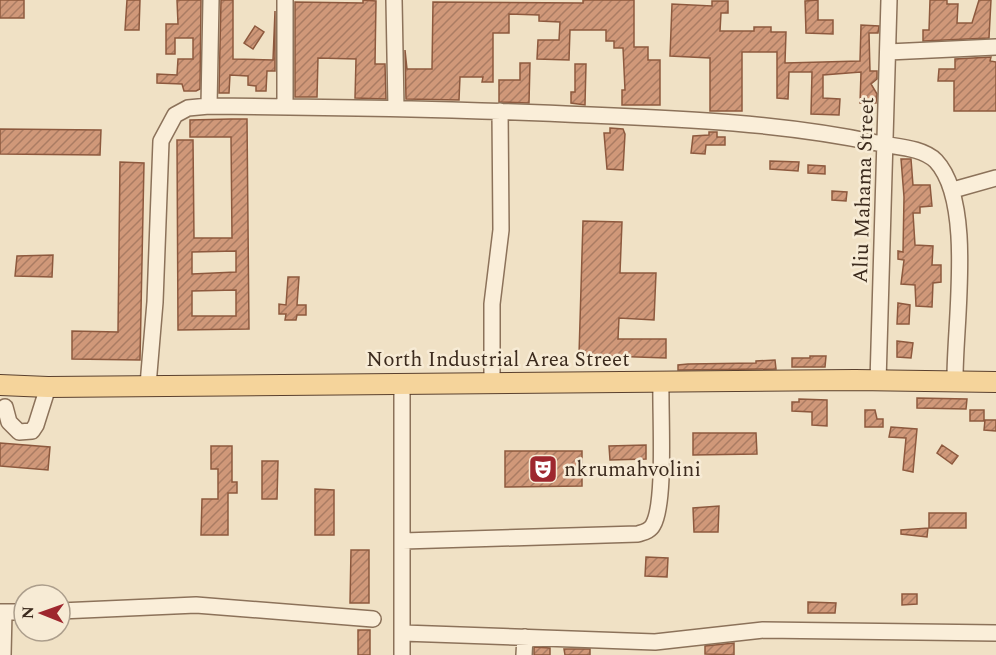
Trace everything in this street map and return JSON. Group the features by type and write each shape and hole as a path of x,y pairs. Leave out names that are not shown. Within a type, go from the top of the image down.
{"main road":[{"name":"North Industrial Area Street","path":"6,386 996,382"}],"street":[{"path":"209,106 211,0"},
{"path":"285,0 285,106"},
{"path":"394,0 396,108"},
{"name":"Aliu Mahama Street","path":"878,381 889,0"},
{"path":"888,52 996,46"},
{"path":"148,385 155,302 161,141 175,115 188,108 209,106 500,111 730,122 820,132 911,149 929,156 944,172 953,190 958,213 955,382"},
{"path":"492,383 492,304 501,230 500,111"},
{"path":"953,190 996,178"},
{"path":"403,541 638,534 650,530 655,524 659,497 661,382"},
{"path":"402,383 402,655"},
{"path":"6,386 3,413 19,432 32,431 36,425 48,387"},
{"path":"72,610 196,605 373,619"},
{"path":"2,612 3,655"},
{"path":"403,633 655,642 763,630 996,633"},
{"path":"524,655 525,637"}],"building":[{"path":"0,0 24,0 24,18 0,18"},
{"path":"127,0 140,0 139,30 125,30"},
{"path":"177,0 201,0 200,89 196,91 184,91 182,84 157,83 157,74 177,75 178,59 193,59 193,38 175,38 175,54 166,54 166,24 178,24"},
{"path":"221,0 233,0 233,59 273,60 275,11 275,71 267,71 266,91 256,91 256,86 248,85 248,76 230,75 229,93 219,93"},
{"path":"363,0 376,1 375,64 385,64 386,99 355,98 356,59 318,58 317,97 295,97 295,2 363,3"},
{"path":"583,0 634,0 634,47 648,47 648,60 660,60 660,105 622,105 622,90 625,90 623,48 614,48 614,41 606,41 606,30 570,30 569,60 537,59 538,40 559,40 560,22 539,21 539,15 509,14 509,33 493,33 493,82 482,82 483,77 460,77 459,100 406,99 405,50 407,69 432,69 433,2 583,3"},
{"path":"818,0 818,20 833,20 833,34 806,33 805,1"},
{"path":"930,0 947,0 947,4 958,4 957,23 972,23 979,0 991,0 989,38 923,41 923,30 929,30"},
{"path":"712,1 728,1 728,13 721,13 720,31 754,31 754,27 771,27 771,32 786,32 785,63 860,61 861,25 879,26 878,33 869,33 870,71 877,71 877,79 871,84 877,94 876,103 860,103 861,72 823,75 823,98 840,99 839,115 811,114 812,72 789,72 788,99 777,98 777,52 742,52 742,111 710,111 710,58 670,56 672,4 712,6"},
{"path":"255,26 264,32 253,49 244,43"},
{"path":"991,57 990,61 996,62 996,111 954,111 954,81 938,81 939,69 955,69 955,59"},
{"path":"520,63 530,63 529,103 499,102 499,80 520,80"},
{"path":"575,64 586,64 585,105 571,103 571,92 575,92"},
{"path":"247,119 249,329 178,330 177,140 193,140 194,238 232,238 231,137 190,137 190,120","holes":["236,251 236,272 192,274 192,252","236,290 236,316 192,316 192,291"]},
{"path":"610,128 623,129 625,134 623,170 607,169 604,133 610,133"},
{"path":"0,129 101,130 100,155 0,154"},
{"path":"709,132 717,132 717,137 725,137 725,145 706,145 705,154 691,153 693,136 709,135"},
{"path":"901,159 911,159 913,185 930,185 932,206 920,207 920,213 913,213 915,245 933,246 932,265 941,265 941,282 933,283 932,307 916,306 915,285 901,284 904,260 898,259 898,251 903,252 904,197"},
{"path":"770,161 799,162 798,171 770,169"},
{"path":"120,162 144,163 140,360 72,359 72,331 118,332"},
{"path":"808,165 825,166 825,174 808,173"},
{"path":"832,191 847,192 846,201 832,200"},
{"path":"583,221 622,222 620,273 656,273 654,320 619,318 618,339 666,339 666,358 579,355"},
{"path":"53,255 52,277 15,276 17,256"},
{"path":"288,277 299,277 297,305 306,305 306,315 297,315 296,320 285,320 286,314 279,314 279,304 286,305"},
{"path":"898,303 910,305 909,324 897,324"},
{"path":"897,341 913,343 911,358 897,357"},
{"path":"810,356 826,356 825,367 792,367 792,358 810,358"},
{"path":"775,360 776,369 678,370 678,365 756,363 756,361"},
{"path":"917,398 967,399 966,409 917,408"},
{"path":"799,399 827,400 827,426 812,425 812,412 792,411 792,402 799,402"},
{"path":"865,410 875,410 877,419 883,419 883,427 865,427"},
{"path":"970,410 984,410 984,421 970,421"},
{"path":"985,420 996,420 996,431 984,430"},
{"path":"891,427 917,429 913,472 903,470 906,438 889,437"},
{"path":"693,433 756,433 757,454 693,455"},
{"path":"0,443 50,447 48,470 0,466"},
{"path":"646,445 646,459 610,460 609,446"},
{"path":"942,445 958,456 952,464 937,453"},
{"path":"211,446 232,446 232,482 237,482 237,493 228,493 228,535 201,535 202,499 218,499 218,469 211,469"},
{"name":"nkrumahvolini","path":"505,451 582,451 582,486 505,487"},
{"path":"262,461 278,461 277,499 262,499"},
{"path":"315,489 334,490 334,535 315,535"},
{"path":"719,506 718,532 694,532 693,508"},
{"path":"929,513 966,513 966,528 929,528"},
{"path":"928,528 927,537 901,534 901,530"},
{"path":"351,550 369,550 369,603 350,603"},
{"path":"646,557 668,558 667,577 645,576"},
{"path":"902,594 917,594 917,604 902,605"},
{"path":"808,602 836,603 835,613 808,613"},
{"path":"358,630 370,630 370,655 358,655"},
{"path":"734,643 734,655 705,654 705,646"},
{"path":"534,647 550,648 550,655 534,655"},
{"path":"564,649 590,649 590,655 565,655"}],"place":[{"name":"nkrumahvolini","path":"543,469"}]}
